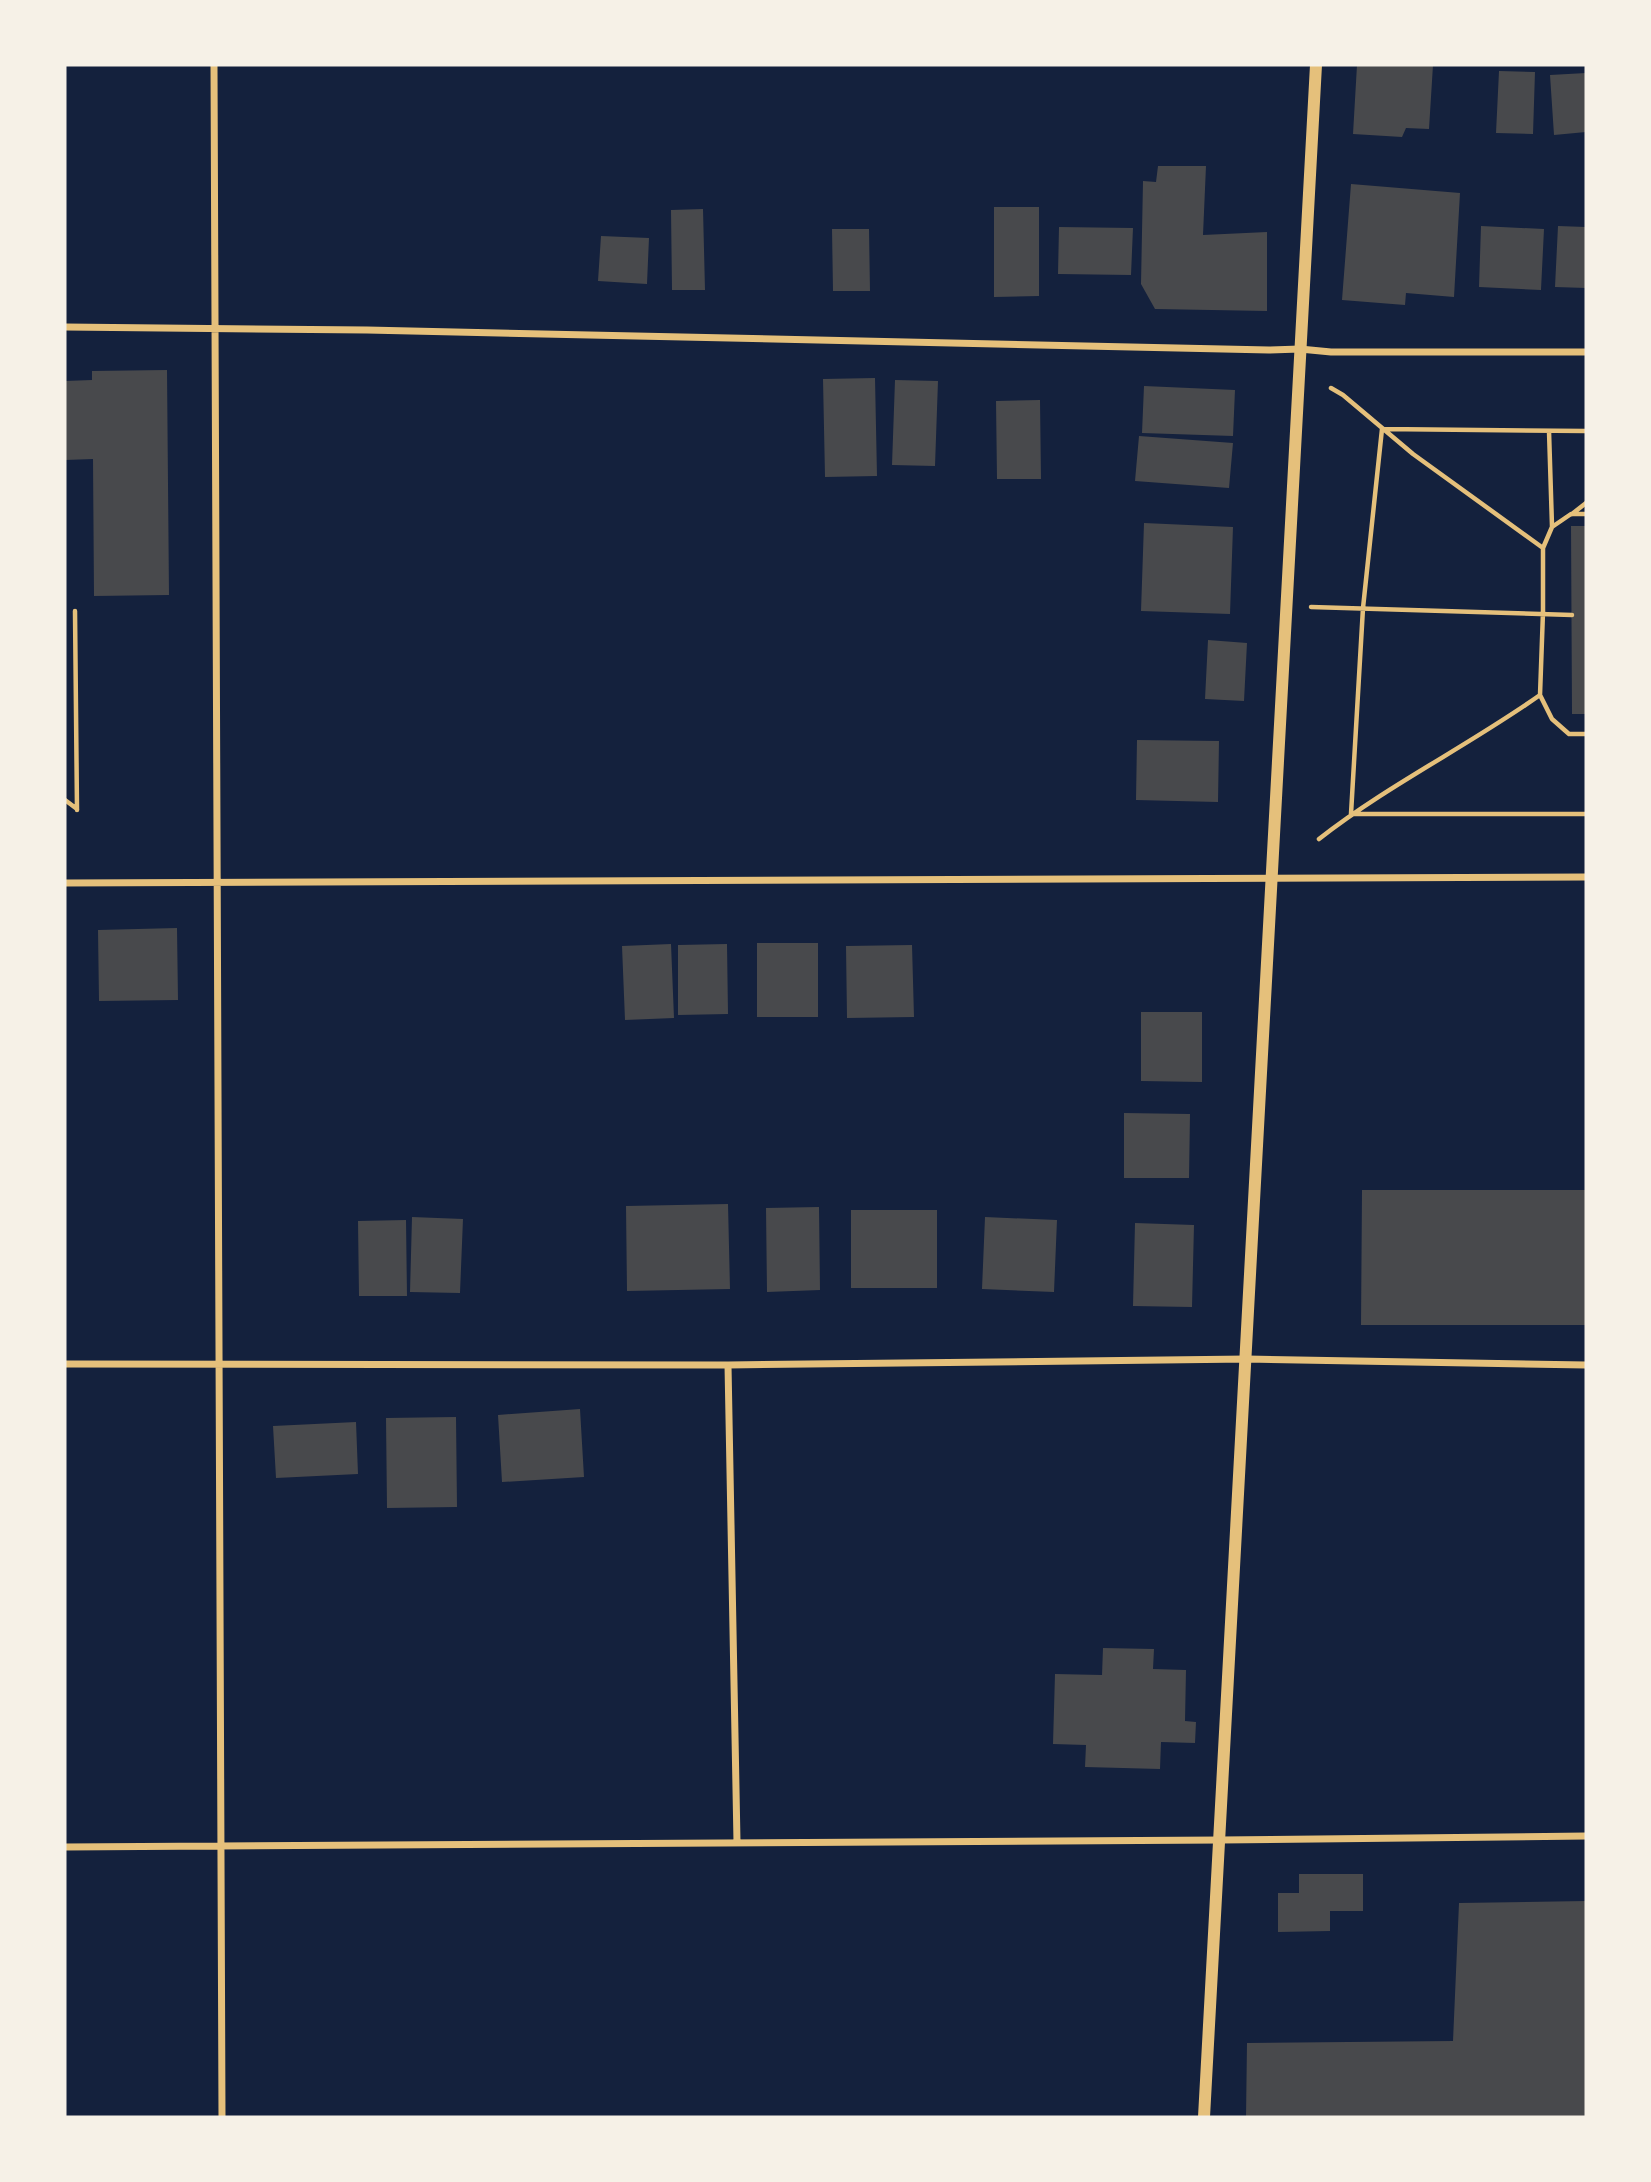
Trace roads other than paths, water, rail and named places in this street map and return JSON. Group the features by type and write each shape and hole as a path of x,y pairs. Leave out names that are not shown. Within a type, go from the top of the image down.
{"street":[{"path":"214,65 222,2117"},
{"path":"1204,2117 1316,65"},
{"path":"65,327 368,330 1300,349 1331,352 1586,352"},
{"path":"65,883 1586,877"},
{"path":"65,1364 729,1365 1247,1359 1586,1365"},
{"path":"729,1365 737,1842"},
{"path":"65,1847 1586,1836"}]}
